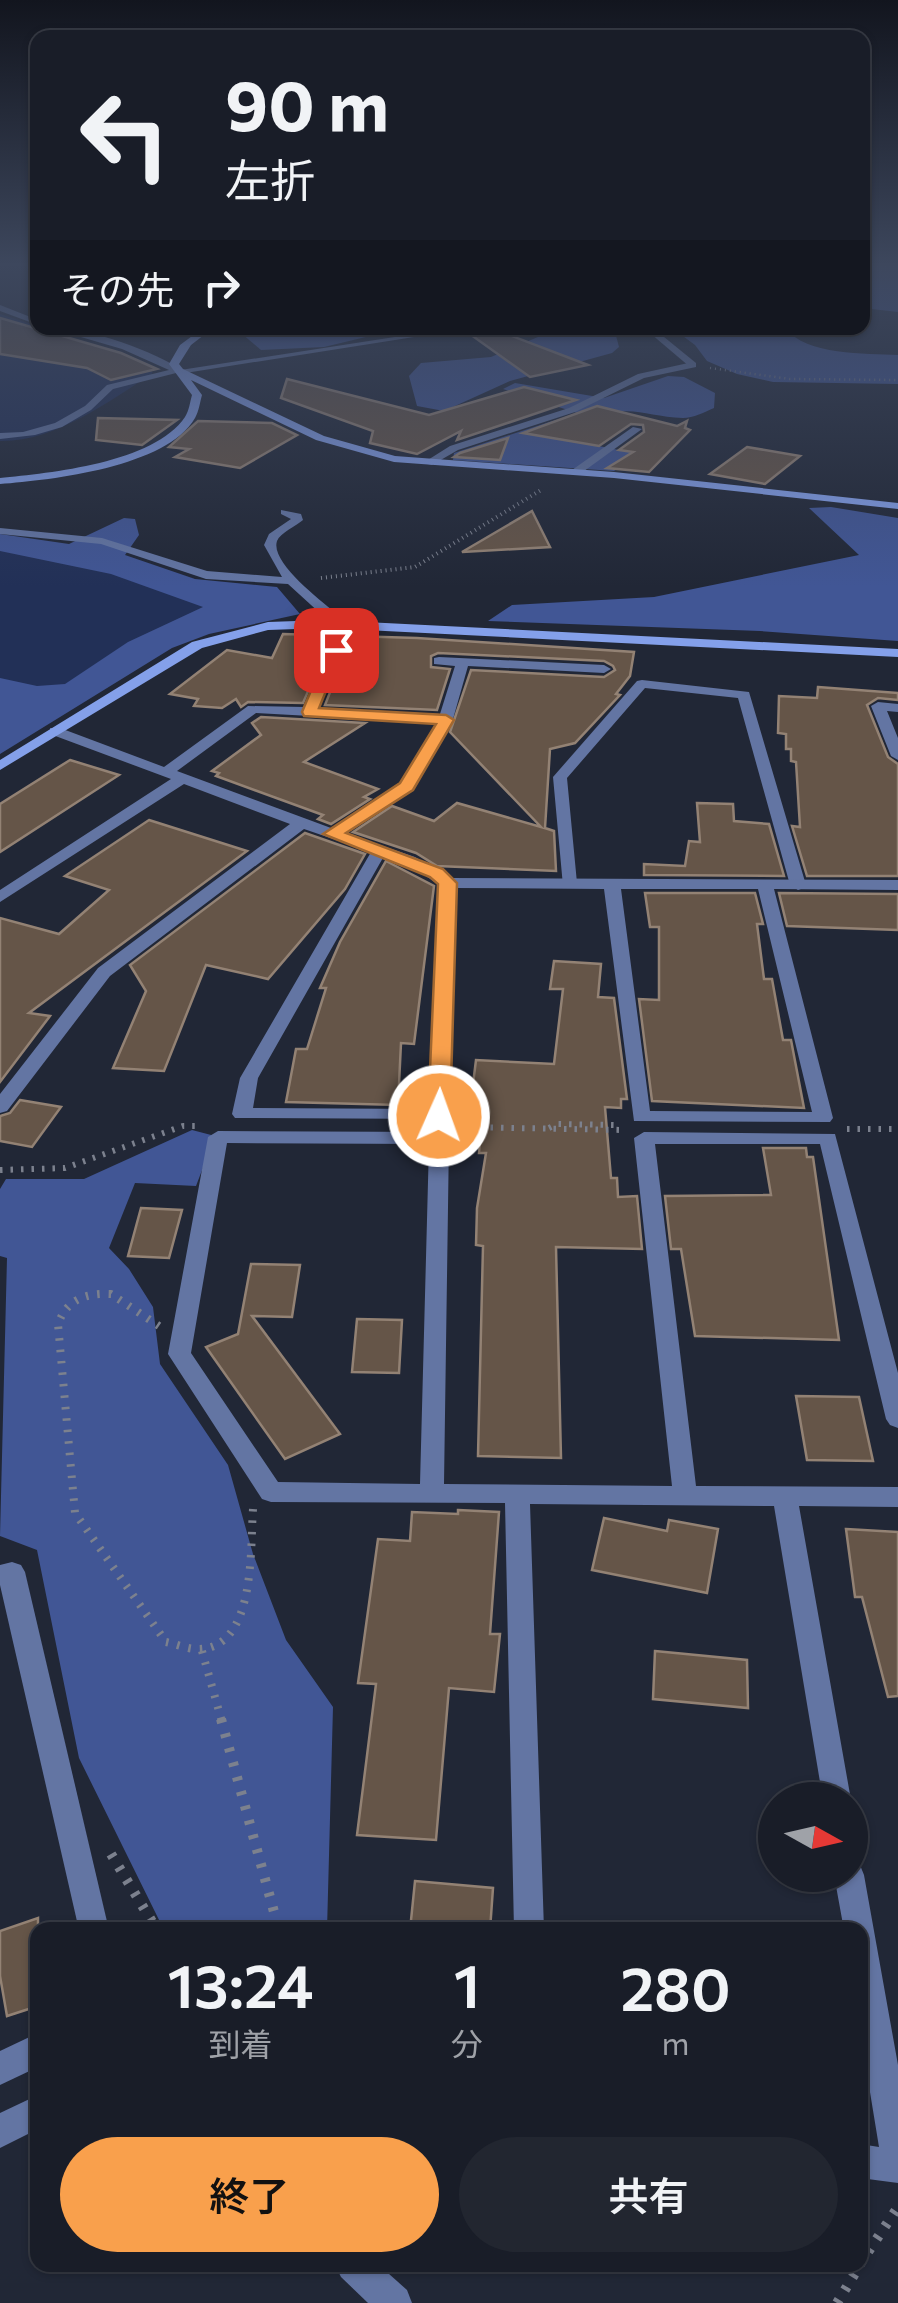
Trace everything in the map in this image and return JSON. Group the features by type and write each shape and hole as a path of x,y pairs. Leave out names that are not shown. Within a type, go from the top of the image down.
{"street":[{"path":"0,436 26,434 72,419 96,402 104,390 172,372"},
{"path":"0,481 47,476 120,459 180,432 192,420 198,406 197,396 180,372"},
{"path":"182,372 343,447 428,463 574,472 898,506"},
{"path":"428,463 454,448 517,431 572,410 641,376 659,372"},
{"path":"574,472 637,429"},
{"path":"285,512 297,516 297,520 274,536 270,545 274,558 291,581 329,614 325,624"},
{"path":"0,531 102,541 206,576 291,581"},
{"path":"0,766 197,644 268,626 325,624 898,653"},
{"path":"310,712 336,650"},
{"path":"440,661 604,669"},
{"path":"332,834 406,786 446,720 464,662"},
{"path":"569,884 560,776 642,684 744,695 798,885"},
{"path":"898,708 878,706 898,756"},
{"path":"166,772 254,709 446,720"},
{"path":"56,731 436,873 448,883 898,885"},
{"path":"0,898 183,778"},
{"path":"0,1106 104,972 301,822"},
{"path":"379,852 249,1078 242,1114 439,1116 448,883"},
{"path":"612,884 641,1117 823,1118 764,884"},
{"path":"432,1493 438,1138 218,1137 179,1354 268,1490 432,1493 685,1496 898,1497"},
{"path":"685,1496 644,1138 828,1138 898,1419"},
{"path":"517,1494 528,1922"},
{"path":"785,1496 834,1782"},
{"path":"0,1575 12,1572 92,1922"},
{"path":"853,1892 857,1922"},
{"path":"868,1987 898,2163 868,2161"},
{"path":"0,2068 30,2053"},
{"path":"0,2131 30,2115"},
{"path":"361,2272 394,2303"}],"path":[{"path":"741,372 790,379 898,380"},
{"path":"291,581 415,568 574,472"},
{"path":"0,1170 65,1168 183,1126 206,1126"},
{"path":"457,1127 556,1131 642,1128"},
{"path":"844,1129 898,1130"},
{"path":"180,1341 111,1294 76,1298 62,1309 58,1324 74,1513 166,1642 202,1651 227,1642 242,1622 254,1502 268,1490"},
{"path":"202,1651 277,1922"},
{"path":"108,1850 152,1922"},
{"path":"868,2253 898,2208"},
{"path":"837,2303 856,2272"}],"shaded area":[{"path":"0,372 153,373 61,428 21,440 0,441"},
{"path":"412,372 541,372 510,381 444,411 417,406 409,376"},
{"path":"733,372 898,372 898,384 773,382"},
{"path":"668,376 684,377 715,393 714,408 687,418 627,411 605,418 583,443 640,454 614,471 453,460 454,453 577,413 503,389 515,383 604,398"},
{"path":"831,507 898,518 898,641 760,631 488,621 512,605 654,597 859,555 809,508"},
{"path":"124,518 135,519 139,535 125,555 195,579 277,587 300,614 209,634 172,648 0,754 0,678 37,686 65,684 128,642 203,607 111,574 0,551 0,534 69,544"},
{"path":"0,541 97,556 221,606 0,725"},
{"path":"192,1130 215,1136 196,1186 135,1183 109,1248 129,1269 153,1307 160,1364 228,1465 253,1554 286,1640 333,1707 327,1922 160,1922 79,1758 37,1550 0,1536 7,1258 0,1256 0,1189 6,1179 84,1179"}],"building":[{"path":"96,372 142,372 111,380"},
{"path":"524,372 552,372 530,377"},
{"path":"287,379 429,415 524,387 576,400 457,440 461,431 417,454 370,443 373,431 281,398"},
{"path":"597,406 677,426 687,421 685,428 690,430 649,472 607,468 633,452 619,450 644,432 643,425 631,424 599,446 523,433"},
{"path":"98,418 177,420 142,445 96,440"},
{"path":"198,421 272,423 297,435 240,468 175,457 189,449 169,447"},
{"path":"508,438 500,460 454,457 460,453"},
{"path":"747,447 800,456 765,484 710,474"},
{"path":"532,511 550,547 462,552"},
{"path":"283,634 634,652 630,676 616,694 620,695 575,743 550,749 545,828 554,831 556,871 437,866 416,853 353,832 392,806 434,821 457,803 541,827 450,732 471,670 604,677 615,670 613,666 604,661 438,653 431,656 431,667 450,669 437,710 325,705 346,652 334,644 326,650 303,703 248,702 241,707 236,699 222,708 194,706 198,699 170,694 227,650 272,658"},
{"path":"818,687 898,693 898,700 878,698 867,705 888,757 898,764 898,876 807,876 792,826 800,827 796,762 791,761 791,749 786,749 786,734 778,733 779,696 817,698"},
{"path":"261,717 365,723 304,762 378,789 364,797 370,799 331,824 318,819 323,815 216,776 219,773 212,771 261,735 252,723"},
{"path":"70,760 119,775 0,852 0,804"},
{"path":"697,803 733,804 734,821 769,824 784,876 644,875 644,864 685,866 689,841 700,842"},
{"path":"149,820 247,851 29,1013 50,1016 0,1082 0,918 59,934 109,890 65,876"},
{"path":"305,833 365,854 345,889 268,979 206,965 164,1071 113,1068 146,991 130,965"},
{"path":"386,861 434,886 414,1044 401,1043 398,1105 286,1102 296,1049 307,1049 326,988 320,988 340,942"},
{"path":"645,893 755,893 763,924 757,924 764,979 772,979 783,1040 791,1040 804,1108 652,1101 639,999 659,1000 659,927 650,927"},
{"path":"779,893 898,894 898,930 787,926"},
{"path":"554,961 601,964 598,997 614,998 627,1099 621,1099 621,1108 605,1107 611,1178 617,1178 618,1197 637,1196 642,1249 556,1247 561,1458 478,1456 483,1246 476,1245 477,1208 486,1153 479,1153 483,1108 477,1107 478,1100 471,1100 476,1060 554,1064 563,989 550,989"},
{"path":"20,1100 61,1107 32,1147 0,1141 0,1116 10,1113"},
{"path":"763,1148 806,1148 807,1157 813,1157 839,1340 695,1336 681,1249 671,1249 665,1196 771,1195"},
{"path":"141,1208 182,1210 169,1258 128,1256"},
{"path":"251,1264 300,1265 292,1317 252,1316 340,1434 285,1459 206,1347 238,1334"},
{"path":"357,1319 402,1320 399,1373 352,1372"},
{"path":"796,1396 859,1397 873,1461 807,1460"},
{"path":"458,1510 499,1512 490,1634 500,1634 494,1692 449,1688 436,1840 357,1835 376,1684 358,1683 378,1539 410,1541 412,1512 458,1514"},
{"path":"604,1518 667,1531 669,1520 718,1529 707,1593 592,1570"},
{"path":"846,1529 898,1532 898,1696 888,1697 862,1597 855,1597"},
{"path":"655,1651 747,1660 748,1708 653,1699"},
{"path":"415,1881 493,1888 491,1922 411,1922"},
{"path":"38,1918 38,1922 30,1922 30,2009 7,2016 0,1976 0,1931"}],"route":[{"path":"336,650 310,712 446,720 406,786 332,834 436,873 448,883 439,1116"}]}
